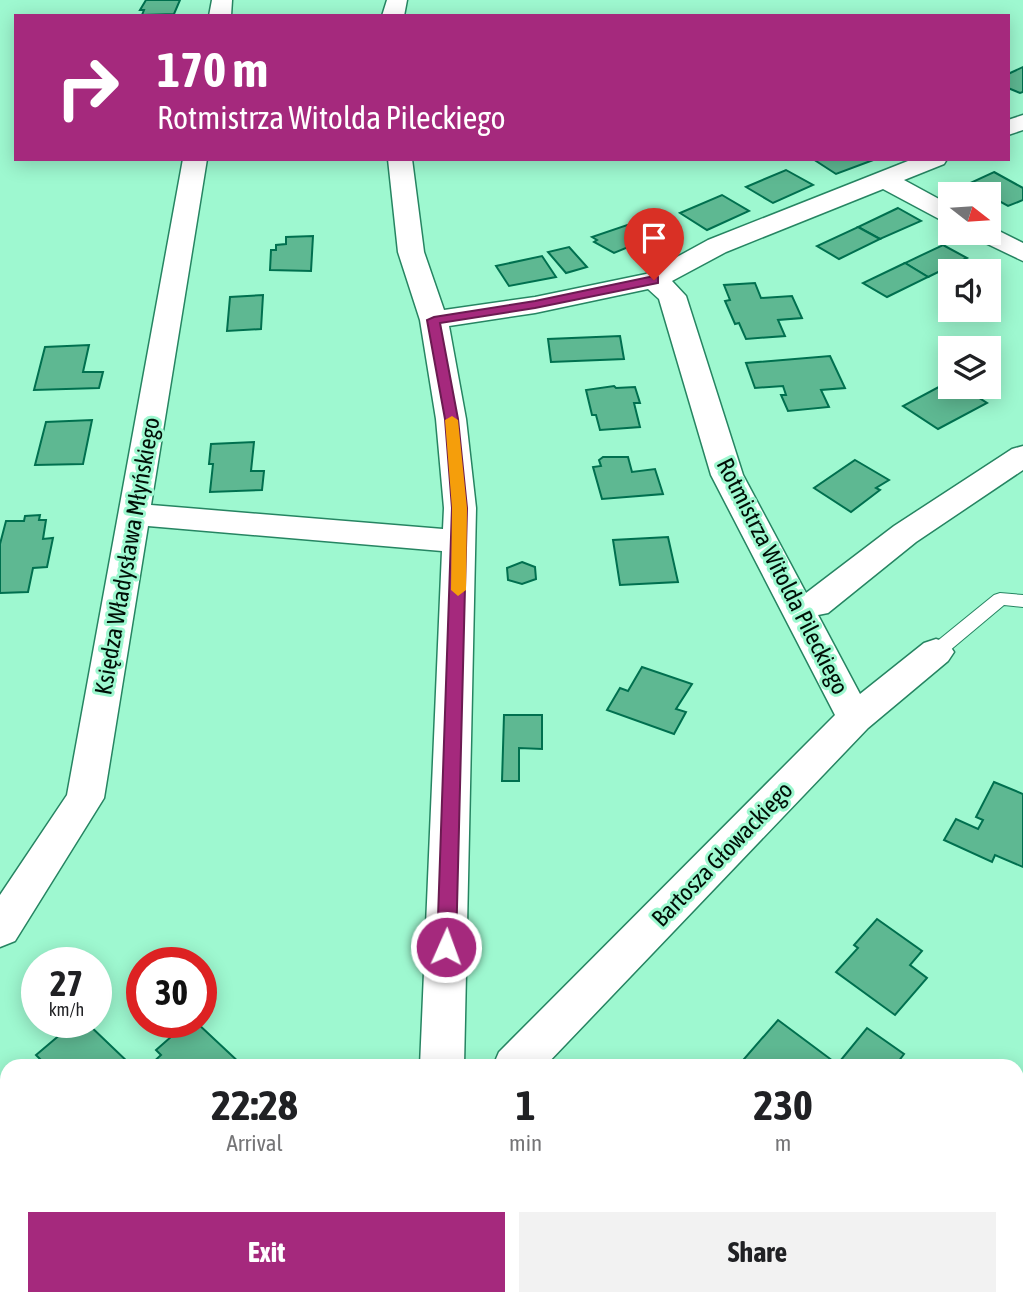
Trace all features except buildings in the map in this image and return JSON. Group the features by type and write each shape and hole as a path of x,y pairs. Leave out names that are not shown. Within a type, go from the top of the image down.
{"street":[{"name":"Księdza Władysława Młyńskiego","path":"0,929 85,798 195,161"},
{"path":"400,161 411,252 434,320 452,419 460,541 442,1059"},
{"path":"434,320 535,305 654,280 717,246 929,161"},
{"path":"885,180 938,209"},
{"path":"1001,242 1023,253"},
{"name":"Rotmistrza Witolda Pileckiego","path":"654,280 672,296 727,475 855,718"},
{"path":"796,606 816,604 905,534 1023,456"},
{"path":"134,514 460,541"},
{"name":"Bartosza Głowackiego","path":"522,1059 855,718 936,652"}],"lane":[{"path":"936,652 1000,599 1023,601"}],"slow traffic":[{"path":"452,420 460,508 458,590"}],"route":[{"path":"446,947 460,508 452,419 434,320 535,305 654,280"}]}
